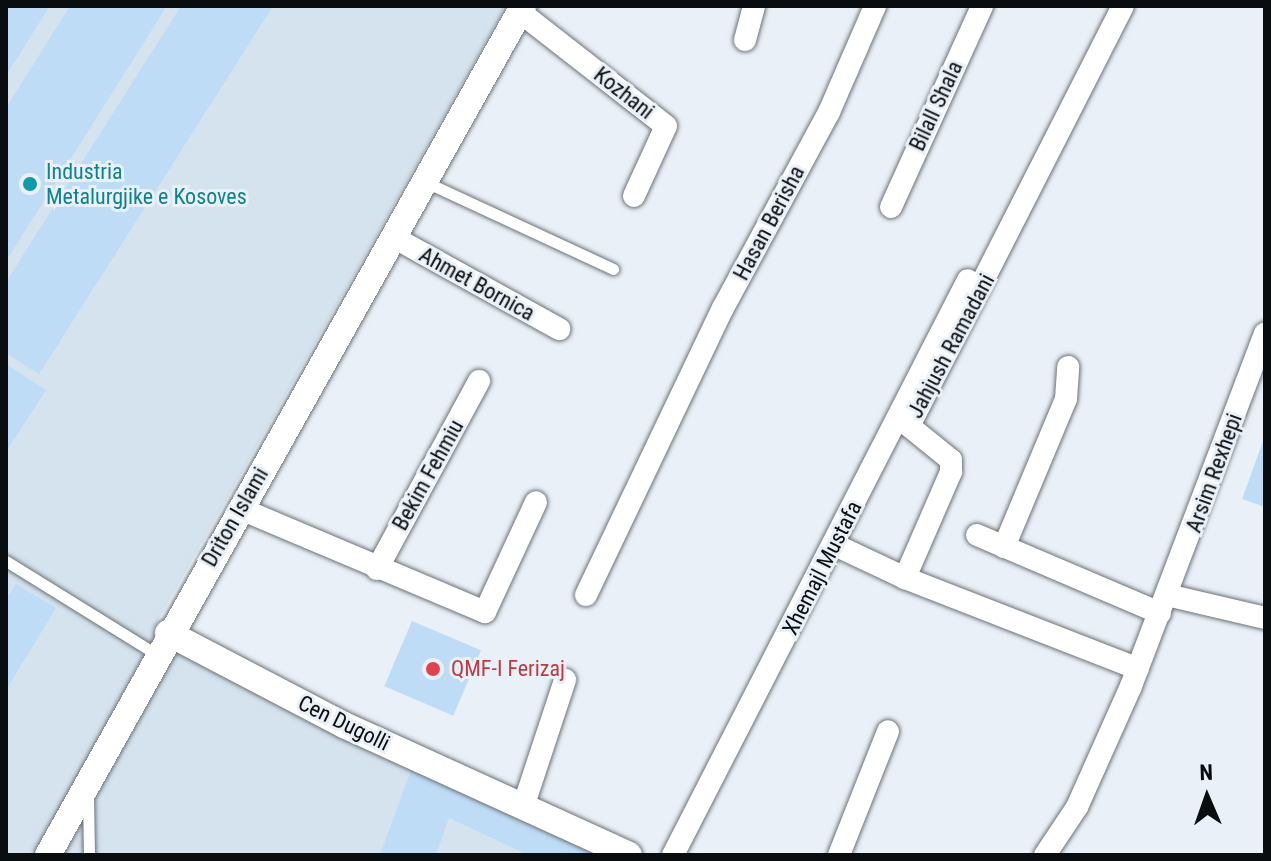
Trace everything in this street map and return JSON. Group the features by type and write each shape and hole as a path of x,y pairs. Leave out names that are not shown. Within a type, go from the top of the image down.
{"street":[{"path":"745,40 754,6"},
{"name":"Hasan Berisha","path":"586,595 875,6"},
{"name":"Bilall Shala","path":"891,207 982,6"},
{"name":"Jahjush Ramadani","path":"905,578 951,472 951,460 909,426 1123,6"},
{"name":"Driton Islami","path":"48,855 162,643 395,238 430,184 522,9"},
{"name":"Kozhani","path":"522,9 666,126 660,153 634,196"},
{"name":"Ahmet Bornica","path":"395,238 559,329"},
{"name":"Xhemajl Mustafa","path":"673,855 835,545 968,280"},
{"name":"Arsim Rexhepi","path":"1045,855 1077,807 1138,669 1263,344"},
{"path":"1004,547 1066,399 1068,367"},
{"name":"Bekim Fehmiu","path":"377,569 479,381"},
{"path":"241,509 485,612 536,502"},
{"path":"977,535 1164,604 1265,618"},
{"path":"835,545 905,578 1138,669"},
{"name":"Cen Dugolli","path":"162,643 629,855"},
{"path":"523,807 565,680"},
{"path":"839,855 888,731"}],"lane":[{"path":"430,184 613,269"},
{"path":"6,561 162,643"},
{"path":"87,783 89,855"}],"shaded area":[{"path":"6,6 506,6 152,631 616,855 6,855"}],"building":[{"path":"6,6 50,6 6,75"},
{"name":"Industria Metalurgjike e Kosoves","path":"70,6 167,6 6,261 6,108"},
{"path":"181,6 273,6 39,374 6,353 6,282"},
{"path":"6,364 46,390 6,452"},
{"path":"1265,436 1265,507 1242,499"},
{"path":"16,584 56,608 6,690 6,600"},
{"name":"QMF-I Ferizaj","path":"412,621 481,650 453,716 384,686"},
{"path":"415,759 596,845 592,855 528,855 449,818 436,855 380,855"}],"place":[{"name":"Industria Metalurgjike e Kosoves","path":"30,184"},
{"name":"QMF-I Ferizaj","path":"433,669"}]}
